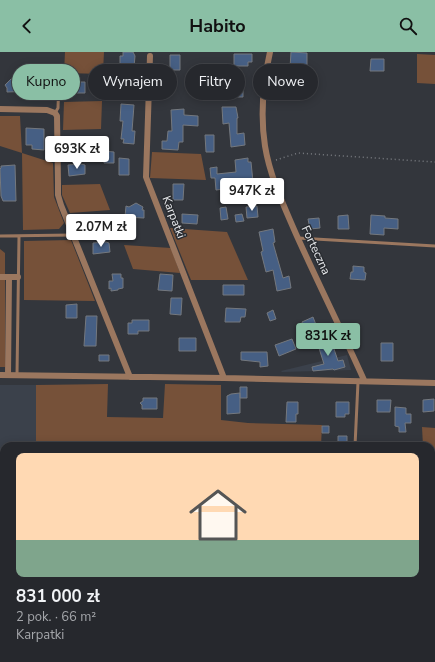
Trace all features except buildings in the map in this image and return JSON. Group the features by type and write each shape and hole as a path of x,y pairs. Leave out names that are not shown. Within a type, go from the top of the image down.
{"street":[{"name":"Forteczna","path":"270,52 264,81 262,108 268,162 279,194 361,380"},
{"name":"Karpatki","path":"150,56 146,177 224,378"},
{"path":"0,109 47,110 55,113 57,120 58,195 130,377"},
{"path":"0,277 18,277"},
{"path":"8,375 9,277"},
{"path":"0,376 361,380 435,383"}],"lane":[{"path":"55,113 58,108 58,100"},
{"path":"0,236 73,235"},
{"path":"17,375 19,236"},
{"path":"298,238 435,246"},
{"name":"Forteczna","path":"355,442 361,380"}],"path":[{"path":"268,162 298,152 435,162"}],"shaded area":[{"path":"65,52 104,52 103,64 88,64 88,74 80,73 80,64 64,64"},
{"path":"417,54 435,55 435,84 417,83"},
{"path":"102,101 101,129 63,130 64,102"},
{"path":"0,116 20,116 22,153 0,146"},
{"path":"152,152 201,154 206,180 150,178"},
{"path":"22,153 53,163 54,197 64,223 59,229 23,230"},
{"path":"100,184 110,210 70,213 62,195 62,185"},
{"path":"170,228 227,232 248,280 191,280"},
{"path":"71,240 95,301 24,300 24,241"},
{"path":"124,245 171,248 180,273 133,269"},
{"path":"0,249 5,253 5,367 0,367"},
{"path":"347,355 351,370 281,371"},
{"path":"108,384 107,417 163,418 165,384 221,385 221,420 248,423 322,425 321,442 36,442 36,385"},
{"path":"0,385 36,385 36,442 0,442"},
{"path":"422,427 435,428 435,442 423,442"}]}
